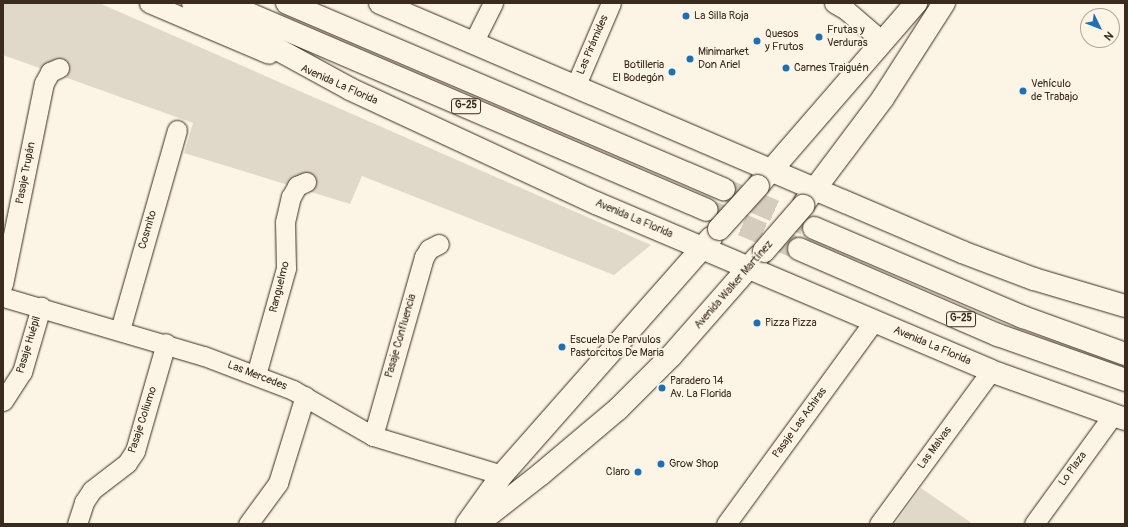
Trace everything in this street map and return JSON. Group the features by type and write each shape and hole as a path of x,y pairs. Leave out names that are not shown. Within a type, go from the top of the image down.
{"main road":[{"path":"193,3 350,89"},
{"name":"G-25","path":"224,3 707,210"},
{"name":"G-25","path":"287,3 724,189"},
{"path":"380,3 575,87 809,198 998,266 1125,306"},
{"path":"467,524 502,475 765,178 916,3"},
{"name":"Avenida Walker Martínez","path":"477,524 541,474 618,409 671,356 809,198 883,98 944,3"},
{"name":"Avenida La Florida","path":"350,89 548,182 991,372 1119,417"},
{"name":"G-25","path":"814,228 1023,317 1125,354"},
{"name":"G-25","path":"799,249 998,335 1125,380"}],"street":[{"name":"Avenida La Florida","path":"149,3 350,89"},
{"path":"473,43 493,3"},
{"name":"Las Pirámides","path":"575,87 611,3"},
{"path":"834,3 846,10 882,41"},
{"name":"Pasaje Trupán","path":"3,284 44,83 50,72 58,68"},
{"name":"Cosmito","path":"120,330 177,130"},
{"name":"Ranguelmo","path":"256,375 286,268 285,222 291,197 297,186 306,182"},
{"name":"Pasaje Confluencia","path":"373,436 424,257 429,248 439,244"},
{"name":"Las Mercedes","path":"3,297 166,343 256,375 305,396 373,436 502,475"},
{"name":"Pasaje Huépil","path":"3,401 22,372 41,307"},
{"name":"Pasaje Las Achiras","path":"726,524 874,321"},
{"name":"Pasaje Coliumo","path":"77,524 84,502 92,490 127,463 135,451 166,343"},
{"name":"Las Malvas","path":"879,524 991,372"},
{"path":"248,524 278,482 305,396"},
{"name":"Lo Plaza","path":"1034,524 1119,417"}],"shaded area":[{"path":"3,3 99,3 651,245 614,275 362,176 350,204 184,153 193,123 3,55"},
{"path":"921,488 973,524 895,524"}],"tunnel":[{"path":"724,189 814,228"},
{"path":"712,212 799,249"}],"place":[{"name":"La Silla Roja","path":"686,16"},
{"name":"Frutas y Verduras","path":"819,37"},
{"name":"Quesos y Frutos","path":"757,41"},
{"name":"Minimarket Don Ariel","path":"690,59"},
{"name":"Carnes Traiguén","path":"786,68"},
{"name":"Botilleria El Bodegón","path":"672,72"},
{"name":"Vehículo de Trabajo","path":"1023,91"},
{"name":"Pizza Pizza","path":"757,323"},
{"name":"Escuela De Parvulos Pastorcitos De Maria","path":"562,347"},
{"name":"Paradero 14 Av. La Florida","path":"662,388"},
{"name":"Grow Shop","path":"661,464"},
{"name":"Claro","path":"638,472"}]}
